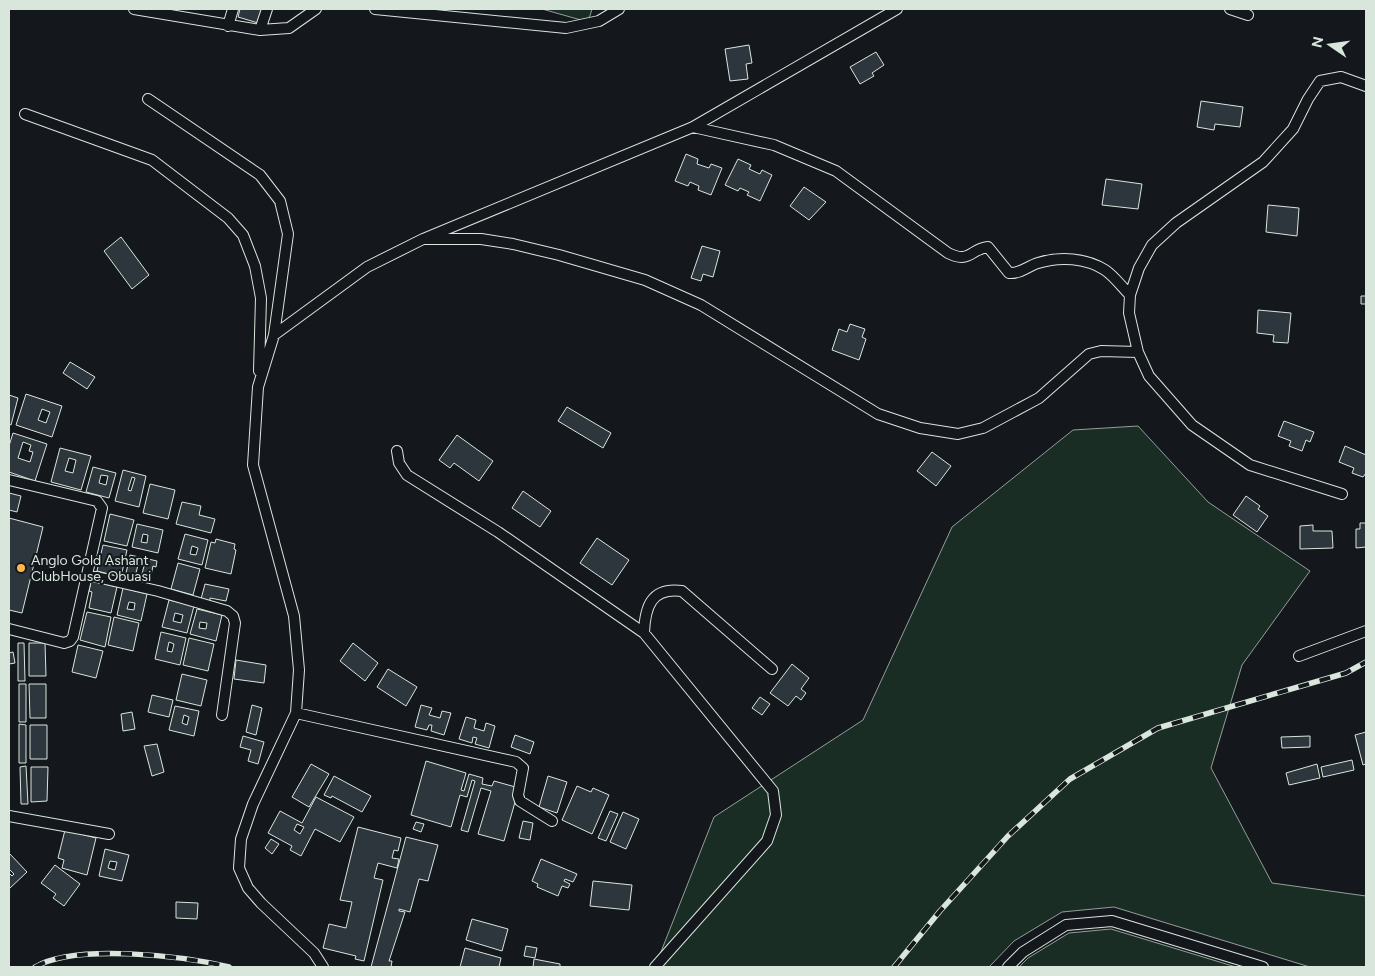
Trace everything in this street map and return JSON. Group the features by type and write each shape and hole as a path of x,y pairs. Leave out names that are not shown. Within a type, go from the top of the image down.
{"street":[{"path":"134,9 260,30 289,28 316,9"},
{"path":"228,26 233,9"},
{"path":"260,30 266,9"},
{"path":"375,9 566,28 599,21 619,9"},
{"path":"274,335 366,266 423,239 693,127 897,9"},
{"path":"1230,9 1248,15"},
{"path":"1342,494 1250,465 1192,425 1149,376 1138,352 1129,313 1130,295 1139,268 1152,245 1176,223 1263,162 1293,129 1308,99 1320,81 1341,77 1366,86"},
{"path":"148,99 260,176 280,201 288,234 274,335 258,387"},
{"path":"25,114 152,160 228,218 243,235 255,266 261,298 253,465 294,616 299,670 296,713 253,804 241,839 239,868 248,888 261,903 314,953 323,967"},
{"path":"693,127 774,144 836,172 948,254 958,258 967,258 988,247 1004,268 1009,273 1015,274 1038,263 1064,259 1087,261 1107,271 1130,295"},
{"path":"423,239 481,239 513,244 559,254 645,280 701,305 878,414 920,428 958,434 984,428 1039,398 1089,354 1101,352 1138,352"},
{"path":"396,451 399,463 407,474 498,532 644,634 772,791 776,815 767,841 655,967"},
{"path":"9,480 100,503 102,508 88,575 73,637 70,642 64,643 9,629"},
{"path":"88,575 158,591 227,611 233,616 235,623 222,715"},
{"path":"644,634 645,615 653,597 667,589 682,591 772,669"},
{"path":"1300,656 1366,631"},
{"path":"296,713 516,762 523,768 518,795 520,801 552,821"},
{"path":"9,816 109,834"},
{"path":"1008,967 1023,952 1066,926 1112,921 1263,967"}],"green space":[{"path":"542,9 592,9 588,22"},
{"path":"1138,426 1208,502 1310,571 1242,665 1211,768 1272,883 1366,896 1366,967 1310,967 1114,907 1062,912 1014,941 989,967 655,967 714,817 863,720 952,527 1073,430"},
{"path":"1111,929 1236,967 1019,967 1028,958 1069,933"}],"building":[{"path":"240,9 262,9 258,23 238,17"},
{"path":"749,45 752,63 746,64 748,79 730,81 725,49"},
{"path":"876,52 884,65 872,73 874,76 860,84 850,67"},
{"path":"1201,101 1243,107 1240,127 1215,124 1214,130 1197,127"},
{"path":"686,154 698,159 697,164 709,168 711,164 722,168 711,195 698,190 699,186 690,182 688,186 675,181"},
{"path":"738,159 751,165 749,169 760,174 762,170 772,175 760,201 747,195 749,192 740,188 738,191 725,185"},
{"path":"1106,179 1142,184 1138,209 1102,205"},
{"path":"804,187 826,202 809,220 790,206"},
{"path":"1268,205 1299,208 1297,236 1266,232"},
{"path":"121,237 149,275 132,289 104,251"},
{"path":"702,246 720,251 713,277 703,274 701,281 691,278"},
{"path":"1361,296 1366,296 1366,304 1361,304"},
{"path":"1258,310 1291,313 1288,343 1273,342 1274,335 1257,333"},
{"path":"850,324 865,329 862,337 866,339 859,360 832,350 839,329 847,332"},
{"path":"70,362 95,377 87,389 63,373"},
{"path":"26,394 62,406 52,437 16,425","holes":["42,409 50,412 46,423 38,420"]},
{"path":"9,395 18,398 11,425 9,424"},
{"path":"567,407 611,433 603,448 558,421"},
{"path":"1284,421 1314,432 1310,442 1306,440 1302,451 1289,446 1291,441 1278,436"},
{"path":"13,433 47,444 35,481 9,472 9,446","holes":["23,442 31,445 29,451 33,452 30,462 18,458"]},
{"path":"457,435 493,461 479,481 454,463 450,468 439,460"},
{"path":"1345,446 1366,455 1366,473 1363,477 1352,473 1354,468 1339,462"},
{"path":"60,448 91,456 81,490 51,482","holes":["69,458 76,460 73,473 65,471"]},
{"path":"932,452 951,466 936,486 917,471"},
{"path":"93,467 116,473 109,498 86,492","holes":["101,475 108,476 106,485 99,483"]},
{"path":"123,470 146,476 139,507 115,501","holes":["132,477 135,478 131,491 128,490"]},
{"path":"150,484 175,490 168,519 143,513"},
{"path":"523,491 551,511 540,527 512,508"},
{"path":"9,493 21,496 17,512 9,510"},
{"path":"1246,496 1260,506 1258,509 1268,516 1257,532 1233,515"},
{"path":"182,502 201,506 199,515 215,519 211,533 176,524"},
{"path":"110,514 134,520 127,546 104,541"},
{"name":"Anglo Gold Ashant ClubHouse, Obuasi","path":"9,518 43,527 22,613 9,610"},
{"path":"1360,523 1366,523 1366,547 1356,548 1356,529 1360,529"},
{"path":"137,524 163,530 158,553 132,547","holes":["143,534 148,535 147,543 141,542"]},
{"path":"1313,525 1313,531 1332,531 1333,548 1300,549 1300,526"},
{"path":"185,534 208,540 202,565 178,559","holes":["192,546 198,548 196,555 190,554"]},
{"path":"597,538 629,560 612,585 580,563"},
{"path":"216,539 235,544 234,549 236,550 231,574 205,568 211,542 215,543"},
{"path":"103,545 127,550 121,577 97,571","holes":["108,557 113,558 112,565 106,564"]},
{"path":"130,555 157,561 156,567 153,566 149,584 125,578","holes":["138,565 144,566 142,574 136,573"]},
{"path":"178,563 200,569 193,595 171,589"},
{"path":"91,581 117,587 111,613 89,608 92,592 89,591"},
{"path":"205,584 229,589 226,601 210,598 210,601 201,599"},
{"path":"123,588 147,594 141,621 117,615","holes":["129,602 135,603 134,610 127,609"]},
{"path":"169,600 194,606 187,633 162,627","holes":["175,613 183,615 181,623 173,621"]},
{"path":"197,609 222,615 216,641 190,634","holes":["200,622 207,623 206,629 199,628"]},
{"path":"87,612 111,617 105,647 80,640"},
{"path":"114,617 139,623 133,651 108,645"},
{"path":"161,632 186,638 180,665 155,659","holes":["169,642 174,644 172,652 167,651"]},
{"path":"189,638 214,644 208,671 183,665"},
{"path":"18,643 24,643 25,681 18,681"},
{"path":"29,643 45,643 46,676 29,676"},
{"path":"353,643 378,663 365,681 340,661"},
{"path":"78,645 103,651 96,678 72,672"},
{"path":"13,652 15,663 9,664 9,653"},
{"path":"236,660 266,665 264,683 234,679"},
{"path":"792,664 809,678 801,689 806,693 801,700 796,696 788,706 770,693"},
{"path":"388,669 417,687 406,706 377,687"},
{"path":"182,674 207,680 201,706 176,700"},
{"path":"19,684 26,684 26,722 19,722"},
{"path":"29,684 46,684 46,718 30,718"},
{"path":"152,695 173,700 169,717 148,712"},
{"path":"760,697 770,704 762,715 752,708"},
{"path":"252,705 262,708 256,735 246,732"},
{"path":"421,705 432,708 429,715 440,718 442,711 451,713 444,735 431,731 432,725 429,725 427,730 415,727"},
{"path":"175,706 199,711 194,736 169,730","holes":["184,715 189,717 187,725 182,723"]},
{"path":"132,712 135,729 123,731 121,714"},
{"path":"466,717 476,720 474,728 484,731 486,723 495,726 489,748 475,744 477,738 473,737 472,743 459,739"},
{"path":"19,724 26,725 26,763 19,763"},
{"path":"30,725 47,725 47,759 30,759"},
{"path":"1366,732 1366,764 1363,765 1355,735"},
{"path":"515,735 534,742 530,754 511,747"},
{"path":"243,736 264,742 258,764 248,761 251,750 240,747"},
{"path":"1310,736 1310,747 1282,748 1281,737"},
{"path":"157,744 164,772 152,776 144,746"},
{"path":"1352,760 1354,770 1323,777 1321,767"},
{"path":"426,761 466,773 461,790 464,791 469,774 483,778 482,784 492,786 494,781 519,788 504,841 478,834 491,791 481,788 468,832 461,830 475,781 472,780 467,797 460,795 451,827 411,815"},
{"path":"311,764 329,774 309,807 292,797"},
{"path":"1317,764 1320,778 1289,785 1286,773"},
{"path":"26,766 28,804 21,804 20,767"},
{"path":"31,767 48,767 47,801 31,802"},
{"path":"334,776 371,796 362,812 332,796 331,798 324,795"},
{"path":"548,776 567,782 557,813 539,807"},
{"path":"577,786 591,792 593,788 609,795 592,834 562,820"},
{"path":"316,797 354,817 340,842 315,829 301,856 290,850 292,846 268,833 280,811 302,823","holes":["297,824 304,827 300,834 294,830"]},
{"path":"610,811 618,814 606,841 598,838"},
{"path":"623,812 639,819 626,849 610,842"},
{"path":"523,821 533,823 530,840 519,838"},
{"path":"416,822 424,824 421,832 413,829"},
{"path":"358,827 401,838 398,851 394,850 392,858 399,859 397,868 378,863 374,878 383,880 364,961 355,959 356,956 323,948 329,924 346,928 352,902 340,900"},
{"path":"65,830 96,838 87,875 62,868 64,860 58,858"},
{"path":"406,837 438,845 428,881 419,879 410,912 399,909 399,911 405,912 389,961 392,961 391,967 371,967"},
{"path":"271,839 279,844 272,854 265,848"},
{"path":"105,849 129,855 122,881 99,876","holes":["110,861 117,862 115,870 108,868"]},
{"path":"9,853 27,872 9,889 9,873 12,876 14,874 9,869"},
{"path":"541,859 577,874 573,882 565,879 564,881 570,884 568,888 562,886 558,896 537,887 538,884 532,881"},
{"path":"55,865 80,884 64,906 53,898 56,894 41,883"},
{"path":"593,881 632,885 629,910 590,906"},
{"path":"176,902 198,903 197,919 176,918"},
{"path":"472,919 508,929 502,951 466,940"},
{"path":"526,946 537,948 535,958 524,956"},
{"path":"465,948 501,958 499,967 460,967"},
{"path":"534,959 560,964 560,967 533,967"}],"railway":[{"path":"894,967 940,911 1008,836 1070,779 1158,728 1346,673 1366,662"},
{"path":"35,967 53,960 76,955 102,954 158,956 229,967"}],"place":[{"name":"Anglo Gold Ashant ClubHouse, Obuasi","path":"21,568"}]}
